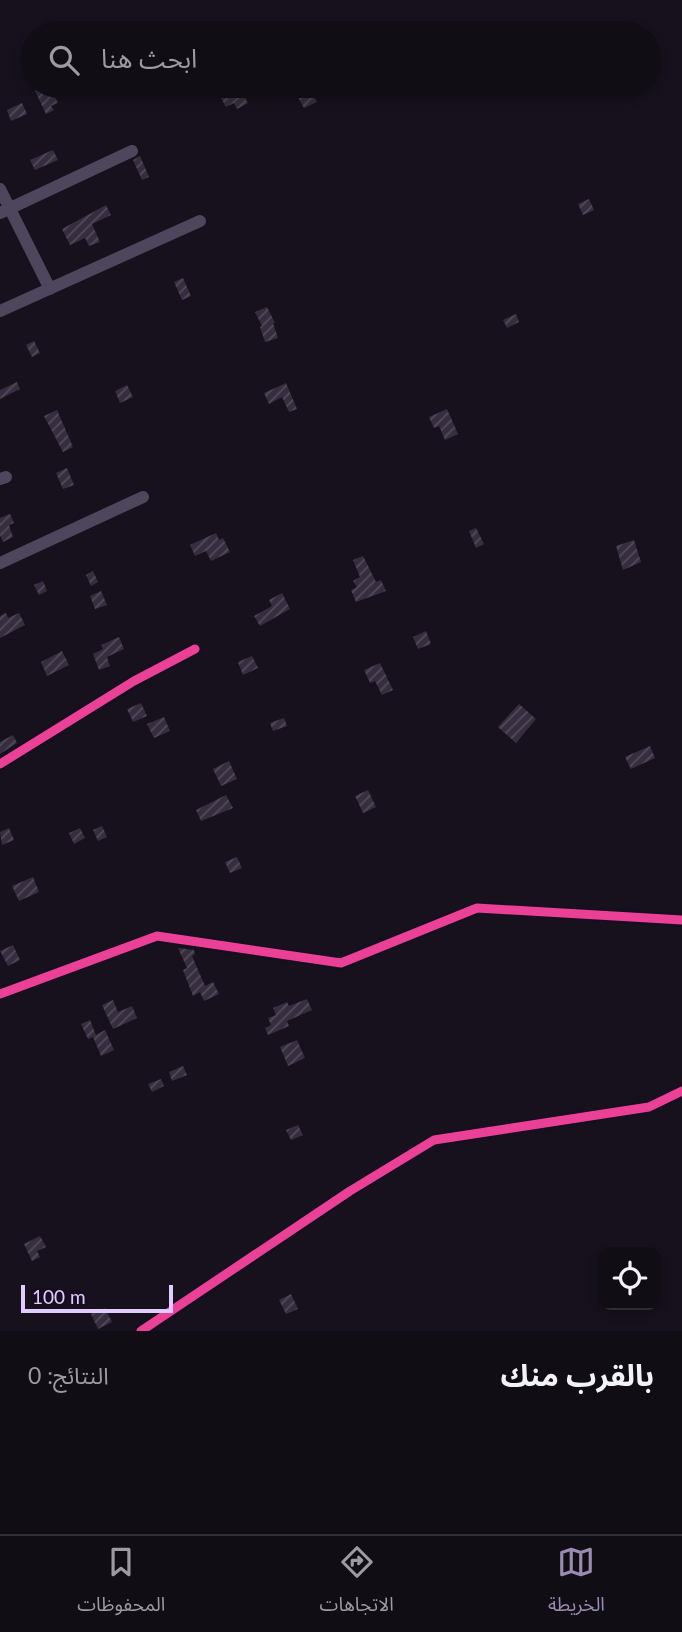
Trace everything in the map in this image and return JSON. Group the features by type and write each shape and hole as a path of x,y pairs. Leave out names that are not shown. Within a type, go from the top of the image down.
{"street":[{"path":"5,211 132,151"},
{"path":"0,189 5,211 50,289"},
{"path":"0,311 200,221"},
{"path":"0,562 143,497"},
{"path":"0,764 134,681 195,649"},
{"path":"0,994 157,936 341,963 477,908 682,920"},
{"path":"141,1331 349,1191 434,1140 649,1107 682,1091"}],"building":[{"path":"38,98 55,98 58,103 51,106 54,110 46,114"},
{"path":"221,98 245,98 248,103 237,109 234,103 226,107"},
{"path":"299,98 315,98 317,102 304,108"},
{"path":"22,103 27,114 11,121 7,110"},
{"path":"53,150 58,160 35,170 30,160"},
{"path":"140,156 149,177 142,180 133,160"},
{"path":"589,199 594,210 583,215 578,204"},
{"path":"106,205 111,215 92,224 100,242 89,246 85,238 70,245 62,229"},
{"path":"183,278 191,296 182,300 174,282"},
{"path":"267,307 275,323 278,338 265,342 260,327 262,326 255,312"},
{"path":"516,314 519,322 507,328 503,320"},
{"path":"34,341 40,353 32,357 26,345"},
{"path":"17,382 20,389 0,399 0,390"},
{"path":"286,383 297,409 289,412 282,397 269,404 264,393"},
{"path":"127,385 133,397 120,403 115,391"},
{"path":"447,409 458,434 445,440 439,426 434,428 429,417"},
{"path":"57,410 73,447 63,452 44,416"},
{"path":"67,468 74,485 63,489 56,473"},
{"path":"10,514 14,523 9,525 13,537 3,542 0,535 0,518"},
{"path":"476,528 484,544 476,548 469,531"},
{"path":"216,533 219,540 223,538 230,552 211,561 206,551 195,556 190,545"},
{"path":"634,540 641,562 623,570 616,546"},
{"path":"363,556 376,582 381,580 386,591 356,602 351,590 357,587 353,581 360,577 353,560"},
{"path":"93,571 98,582 91,586 86,575"},
{"path":"43,581 47,591 39,595 34,585"},
{"path":"101,591 107,605 95,609 90,596"},
{"path":"282,593 290,609 260,626 254,616 272,606 269,600"},
{"path":"6,613 8,618 19,613 25,625 0,638 0,616"},
{"path":"426,631 431,644 418,649 413,637"},
{"path":"119,637 124,649 107,657 110,666 99,670 93,654 103,649 101,645"},
{"path":"62,651 69,665 47,676 41,662"},
{"path":"252,656 258,668 243,675 238,662"},
{"path":"380,663 393,690 382,695 375,681 370,683 364,670"},
{"path":"141,703 147,716 133,722 127,709"},
{"path":"519,704 536,719 516,743 498,727"},
{"path":"164,717 170,731 154,738 147,724"},
{"path":"284,718 287,726 273,731 270,723"},
{"path":"13,735 17,743 0,754 0,742"},
{"path":"650,746 655,758 631,769 625,757"},
{"path":"229,761 237,779 221,786 213,769"},
{"path":"368,790 376,807 363,813 355,796"},
{"path":"226,795 233,808 201,821 196,810"},
{"path":"102,826 107,837 98,841 93,830"},
{"path":"9,828 14,840 2,845 0,832"},
{"path":"80,828 85,838 74,844 69,833"},
{"path":"237,857 242,868 230,873 225,862"},
{"path":"33,877 39,892 19,901 12,886"},
{"path":"13,945 20,960 8,966 0,951"},
{"path":"178,948 194,950 195,954 192,956 205,986 213,982 219,994 204,1001 200,992 193,996 183,970 187,968"},
{"path":"307,999 312,1010 287,1021 289,1026 268,1035 265,1028 271,1025 268,1018 276,1015 273,1008 287,1002 289,1006"},
{"path":"113,1000 118,1012 132,1006 137,1018 113,1029 102,1005"},
{"path":"90,1020 96,1035 105,1030 114,1050 101,1056 93,1037 88,1039 81,1024"},
{"path":"297,1040 305,1058 288,1066 280,1047"},
{"path":"183,1066 187,1075 172,1081 169,1072"},
{"path":"161,1079 164,1086 152,1092 148,1084"},
{"path":"298,1125 303,1135 291,1140 286,1130"},
{"path":"40,1236 46,1247 37,1251 40,1257 32,1261 24,1244"},
{"path":"291,1294 298,1309 286,1314 279,1300"},
{"path":"105,1308 112,1322 98,1329 91,1314"}],"cycle path":[{"path":"0,764 134,681 195,649"},
{"path":"0,994 157,936 341,963 477,908 682,920"},
{"path":"141,1331 350,1191 434,1140 649,1107 682,1091"}]}
